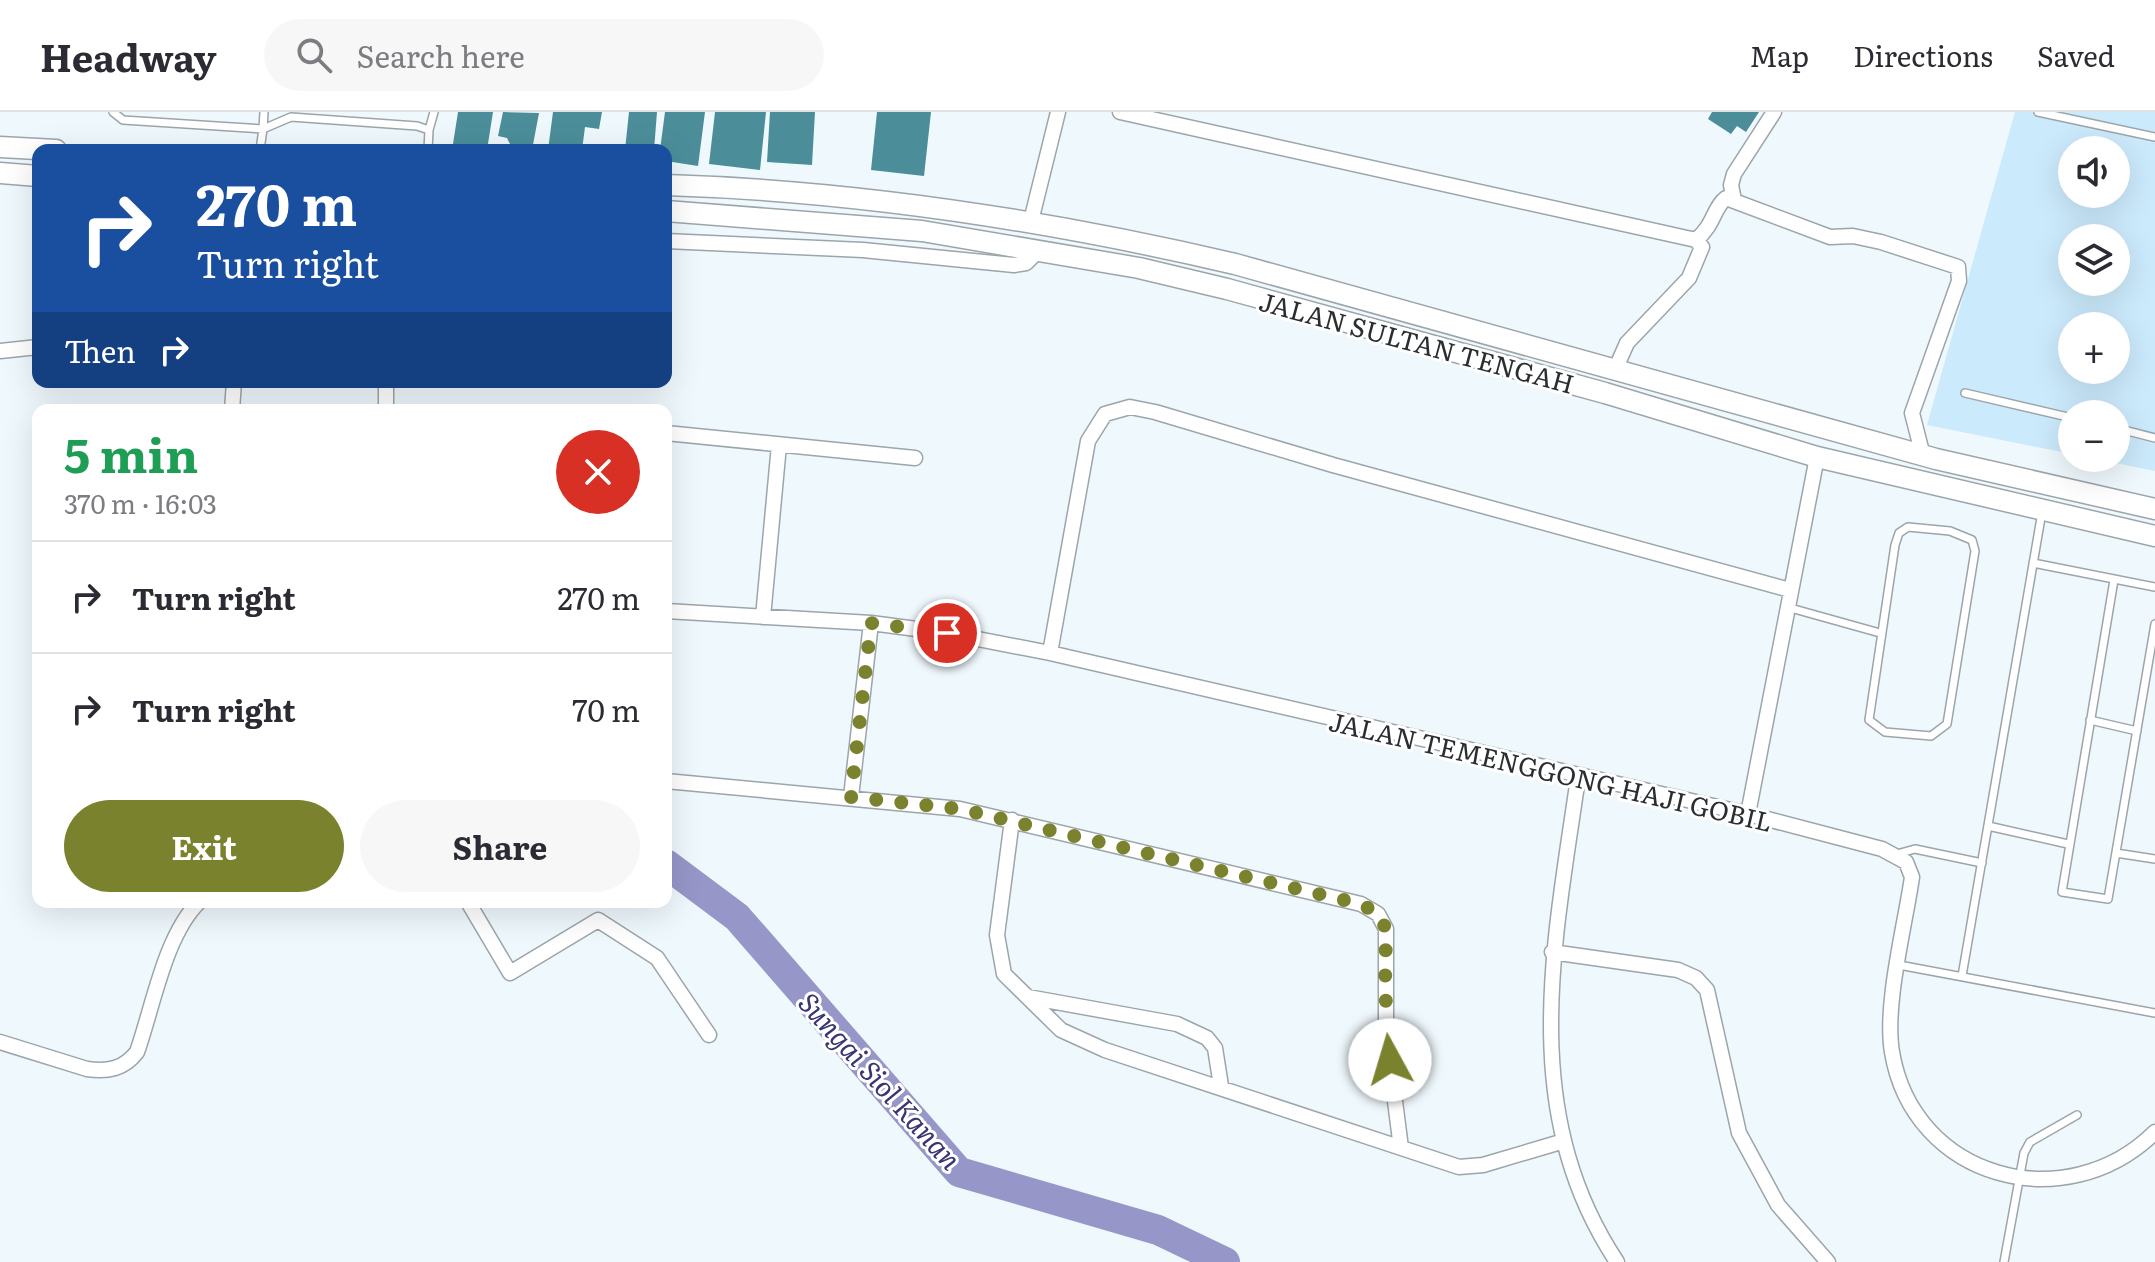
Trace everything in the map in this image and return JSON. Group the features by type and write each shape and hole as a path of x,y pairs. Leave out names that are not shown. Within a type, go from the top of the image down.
{"main road":[{"path":"0,147 32,149"},
{"path":"0,173 32,176"},
{"name":"JALAN SULTAN TENGAH","path":"672,185 816,192 1031,221 1235,264 1923,456 2155,509"},
{"name":"JALAN SULTAN TENGAH","path":"672,211 922,231 1139,268 1227,289 1605,393 1817,457 2155,536"}],"street":[{"path":"1031,221 1058,112"},
{"path":"1120,112 1696,240 1702,247 1689,278 1627,343 1615,370"},
{"path":"1734,200 1734,174 1774,112"},
{"path":"1696,240 1711,227 1720,203 1726,198 1830,237 1853,236 1881,242 1958,267 1959,281 1912,413 1923,456"},
{"path":"672,241 863,250 1014,265 1026,263 1038,251"},
{"path":"0,351 32,348"},
{"path":"1050,653 1088,441 1105,414 1130,407 1790,590"},
{"path":"672,434 915,458"},
{"path":"763,617 779,445"},
{"path":"1748,814 1817,457"},
{"name":"JALAN TEMENGGONG HAJI GOBIL","path":"672,611 871,623 1050,653 1578,778 1748,814 1897,854"},
{"path":"851,797 871,623"},
{"path":"1578,778 1552,952 1548,1027 1564,1141 1582,1200 1617,1262"},
{"path":"672,782 960,809 1346,901 1378,914 1386,929 1386,1031 1401,1148"},
{"path":"1012,820 998,917 999,952 1004,974 1047,1018 1076,1038 1401,1148 1471,1168 1564,1141"},
{"path":"1897,854 1912,877 1891,1016 1892,1053 1898,1078 1913,1106 1956,1154 1992,1172 2018,1178 2080,1178 2113,1165 2155,1132"},
{"path":"0,1042 87,1069 100,1071 129,1062 137,1052 174,941 194,908"},
{"path":"472,908 510,973 590,921 598,920 657,958 709,1035"},
{"path":"1552,952 1678,970 1696,978 1707,990 1739,1133 1778,1205 1828,1262"},
{"path":"1028,997 1177,1024 1193,1030 1215,1048 1221,1086"}],"lane":[{"path":"113,112 123,120 263,129 291,115 409,125 429,130"},
{"path":"261,144 264,112"},
{"path":"428,144 434,112"},
{"path":"2038,112 2155,137"},
{"path":"1965,393 2058,415"},
{"path":"2130,432 2155,438"},
{"path":"1962,976 2042,510"},
{"path":"1908,527 1934,527 1972,540 1975,551 1947,724 1941,731 1931,736 1885,732 1869,720 1880,633 1899,533 1908,527"},
{"path":"2033,563 2155,587"},
{"path":"2114,580 2061,891 2106,902 2155,624"},
{"path":"1787,607 1880,633"},
{"path":"2090,720 2137,731"},
{"path":"1988,826 2068,844"},
{"path":"1897,854 1915,849 1982,863"},
{"path":"2116,853 2155,859"},
{"path":"1899,965 2155,1013"},
{"path":"2004,1262 2018,1178 2030,1142 2077,1115"}],"shaded area":[{"path":"2015,112 2155,112 2155,471 2130,466 2130,400 2058,400 2058,451 1927,425"}],"building":[{"path":"458,112 493,112 488,144 453,144"},
{"path":"503,112 539,113 533,144 510,144 507,138 498,136"},
{"path":"553,112 602,112 599,129 585,127 583,144 549,144"},
{"path":"629,112 657,112 654,144 626,144"},
{"path":"665,112 705,112 698,166 672,162 672,144 661,144"},
{"path":"715,112 766,112 760,170 709,164"},
{"path":"770,112 815,112 812,165 767,162"},
{"path":"877,112 931,112 924,176 871,170"},
{"path":"1712,112 1759,112 1746,132 1737,126 1731,134 1708,119"}],"waterway":[{"name":"Sungai Siol Kanan","path":"672,868 737,917 959,1172 1158,1230 1225,1262"}],"route":[{"path":"947,633 871,623 851,797 960,809 1169,856 1361,904 1378,914 1386,929 1386,1031 1390,1060"}]}
